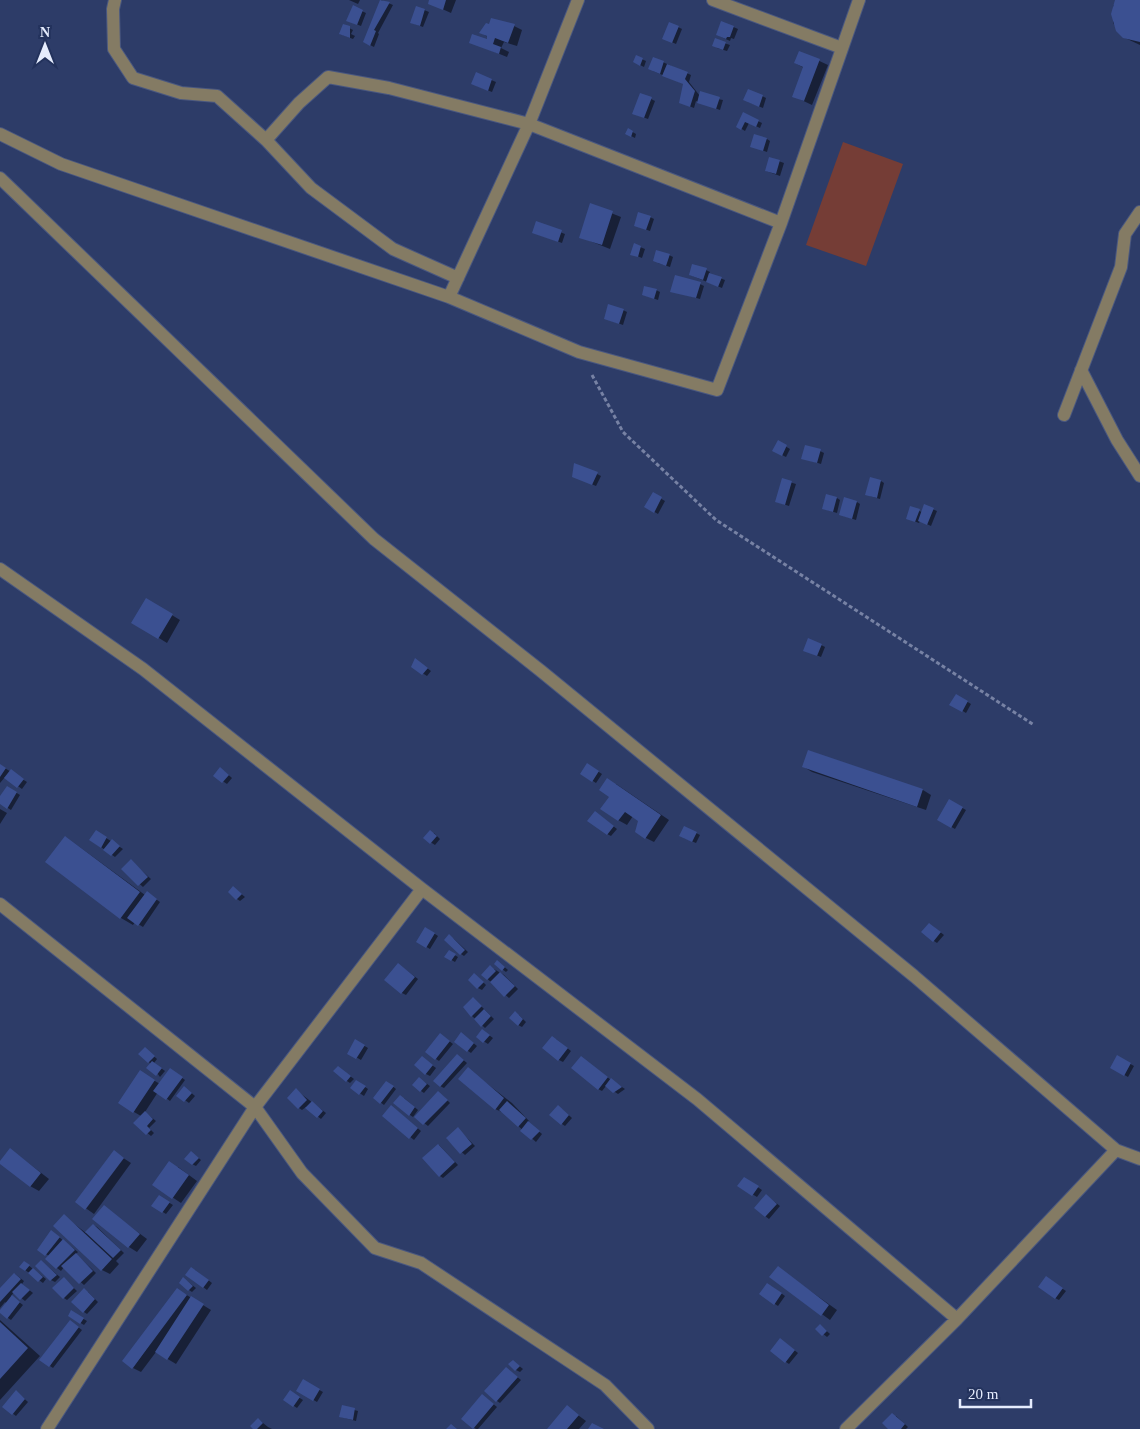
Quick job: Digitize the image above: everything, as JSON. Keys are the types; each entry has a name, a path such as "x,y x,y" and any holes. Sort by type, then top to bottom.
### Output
{"street":[{"path":"115,0 113,8 114,49 133,78 181,93 217,96 266,140 311,188 393,249 458,278"},
{"path":"449,297 529,124 578,0"},
{"path":"713,0 842,48"},
{"path":"0,134 61,164 449,297 579,352 717,390 781,223 859,0"},
{"path":"266,140 299,103 328,77 389,88 529,124 781,223"},
{"path":"0,178 374,539 541,670 891,957 1116,1150 1140,1158"},
{"path":"1064,415 1121,267 1125,234 1140,212"},
{"path":"1081,370 1117,440 1140,476"},
{"path":"0,569 143,669 422,889 697,1099 957,1319"},
{"path":"47,1429 255,1108 422,889"},
{"path":"0,904 255,1108 302,1173 375,1248 421,1263 605,1384 648,1429"},
{"path":"846,1429 957,1319 1116,1150"}],"path":[{"path":"579,352 623,432 716,520 1034,725"}],"shaded area":[{"path":"843,142 903,164 866,266 806,245"}],"building":[{"path":"380,0 390,2 374,30 376,31 370,46 363,42"},
{"path":"429,0 446,0 443,10 428,4"},
{"path":"1115,0 1140,0 1140,42 1123,38 1116,31 1111,14"},
{"path":"353,5 363,10 357,25 346,21"},
{"path":"416,6 425,9 420,26 410,23"},
{"path":"491,18 515,24 508,43 495,38 493,44 501,47 499,54 469,43 472,34 487,39 487,36 479,33 486,23 489,24"},
{"path":"721,21 734,26 730,37 726,39 716,35"},
{"path":"669,22 679,26 672,43 662,39"},
{"path":"343,24 350,26 350,38 339,34"},
{"path":"715,38 726,42 723,50 712,46"},
{"path":"799,51 820,59 804,101 792,97 803,67 794,63"},
{"path":"636,55 643,58 640,66 633,62"},
{"path":"653,57 664,61 660,74 648,69"},
{"path":"667,64 688,72 685,79 695,91 690,107 679,103 683,84 662,76"},
{"path":"476,72 492,79 488,91 471,84"},
{"path":"748,89 763,95 759,107 743,100"},
{"path":"700,91 720,97 716,109 697,103"},
{"path":"640,93 652,97 644,118 632,114"},
{"path":"743,112 759,120 756,127 745,122 741,130 736,127"},
{"path":"628,128 633,131 631,137 625,134"},
{"path":"754,134 767,138 763,151 750,147"},
{"path":"769,157 780,160 776,174 765,171"},
{"path":"590,203 613,211 602,245 579,238"},
{"path":"638,212 651,216 646,230 634,226"},
{"path":"536,221 562,230 558,242 532,233"},
{"path":"634,243 641,246 638,257 630,255"},
{"path":"656,250 670,254 666,266 653,261"},
{"path":"692,264 707,268 703,280 689,275"},
{"path":"709,273 722,277 718,287 706,282"},
{"path":"675,275 701,282 696,298 670,292"},
{"path":"644,286 657,289 654,299 642,295"},
{"path":"608,304 624,309 619,324 604,319"},
{"path":"778,440 787,445 782,456 772,451"},
{"path":"805,445 821,449 817,463 801,459"},
{"path":"574,463 598,472 592,485 572,477"},
{"path":"870,477 881,480 877,498 865,495"},
{"path":"782,478 792,481 785,505 775,502"},
{"path":"653,492 662,497 654,513 644,507"},
{"path":"826,494 837,497 833,512 822,509"},
{"path":"844,497 857,501 852,519 839,515"},
{"path":"924,504 934,508 927,525 918,521"},
{"path":"910,506 920,509 915,522 906,519"},
{"path":"146,598 173,614 158,639 131,623"},
{"path":"808,638 822,644 817,656 803,651"},
{"path":"415,658 428,668 422,675 411,667"},
{"path":"956,694 968,701 962,712 949,705"},
{"path":"808,750 923,789 917,807 802,767"},
{"path":"587,763 599,771 592,782 580,774"},
{"path":"0,764 6,768 0,777"},
{"path":"220,767 229,775 222,783 213,776"},
{"path":"11,769 24,779 17,788 4,778"},
{"path":"607,778 661,815 645,839 635,832 638,821 625,812 618,821 600,809 609,797 599,790"},
{"path":"7,786 17,792 7,809 0,804 0,796"},
{"path":"949,799 963,807 951,828 937,820"},
{"path":"595,811 614,826 607,835 587,821"},
{"path":"684,826 697,832 692,842 679,836"},
{"path":"96,830 107,837 101,848 89,840"},
{"path":"430,830 437,836 430,844 423,838"},
{"path":"65,836 140,892 120,919 45,862"},
{"path":"112,839 120,846 111,856 103,850"},
{"path":"131,859 148,877 138,886 121,869"},
{"path":"233,886 242,894 236,900 228,892"},
{"path":"147,891 157,899 138,926 127,918"},
{"path":"929,923 941,932 933,942 921,932"},
{"path":"425,927 435,933 426,948 416,942"},
{"path":"449,934 465,950 460,955 444,940"},
{"path":"449,950 456,954 451,961 444,957"},
{"path":"497,960 505,967 502,971 494,964"},
{"path":"398,963 415,977 401,994 384,980"},
{"path":"490,965 496,971 487,980 481,975"},
{"path":"500,972 515,986 504,997 490,982"},
{"path":"474,973 484,982 477,989 468,980"},
{"path":"473,997 482,1006 471,1017 463,1007"},
{"path":"484,1009 491,1016 481,1027 474,1019"},
{"path":"515,1011 523,1019 518,1026 509,1018"},
{"path":"482,1029 490,1035 483,1043 476,1037"},
{"path":"461,1032 474,1043 467,1052 454,1042"},
{"path":"440,1033 450,1041 435,1060 425,1052"},
{"path":"552,1036 568,1048 558,1061 542,1048"},
{"path":"355,1039 365,1045 356,1059 347,1054"},
{"path":"145,1047 155,1056 148,1063 138,1054"},
{"path":"457,1054 464,1060 440,1087 433,1081"},
{"path":"1117,1055 1131,1063 1124,1076 1110,1068"},
{"path":"422,1056 433,1065 425,1075 414,1065"},
{"path":"581,1056 608,1077 598,1090 571,1068"},
{"path":"152,1061 162,1068 156,1076 146,1068"},
{"path":"338,1066 351,1076 346,1082 333,1071"},
{"path":"468,1067 504,1098 495,1110 458,1079"},
{"path":"170,1068 183,1077 166,1100 153,1091"},
{"path":"140,1070 155,1080 133,1113 118,1103"},
{"path":"419,1077 427,1084 420,1092 412,1085"},
{"path":"611,1078 622,1087 613,1093 605,1086"},
{"path":"356,1080 366,1086 359,1095 350,1088"},
{"path":"386,1081 394,1086 380,1104 373,1098"},
{"path":"184,1086 192,1093 184,1102 176,1096"},
{"path":"296,1088 307,1100 298,1109 287,1098"},
{"path":"438,1091 448,1100 423,1125 414,1117"},
{"path":"400,1095 415,1107 409,1116 393,1103"},
{"path":"312,1101 323,1111 317,1118 305,1108"},
{"path":"507,1101 526,1118 518,1127 499,1110"},
{"path":"391,1105 418,1128 409,1139 382,1116"},
{"path":"558,1105 569,1115 561,1125 549,1115"},
{"path":"145,1111 153,1119 147,1126 151,1130 146,1135 133,1123"},
{"path":"528,1121 540,1131 531,1140 520,1131"},
{"path":"458,1127 472,1144 460,1154 446,1138"},
{"path":"438,1144 455,1162 439,1177 422,1158"},
{"path":"10,1148 41,1173 30,1187 0,1164 0,1161"},
{"path":"114,1150 124,1158 85,1210 75,1202"},
{"path":"191,1151 199,1158 192,1165 184,1159"},
{"path":"169,1161 189,1175 172,1199 152,1185"},
{"path":"744,1177 759,1186 752,1196 737,1186"},
{"path":"766,1194 777,1204 765,1217 754,1208"},
{"path":"159,1195 170,1202 162,1213 151,1206"},
{"path":"104,1205 140,1234 128,1248 92,1219"},
{"path":"64,1214 112,1259 101,1271 53,1226"},
{"path":"93,1224 121,1250 113,1258 85,1232"},
{"path":"51,1230 60,1237 45,1256 37,1250"},
{"path":"63,1239 75,1250 56,1269 45,1259"},
{"path":"76,1253 93,1271 79,1284 61,1266"},
{"path":"41,1260 57,1275 50,1281 35,1266"},
{"path":"24,1261 30,1265 25,1271 19,1267"},
{"path":"778,1266 829,1305 821,1316 769,1277"},
{"path":"191,1267 209,1280 203,1288 185,1275"},
{"path":"33,1268 43,1277 38,1282 28,1273"},
{"path":"14,1273 21,1279 0,1302 0,1288"},
{"path":"1046,1276 1063,1288 1055,1299 1038,1287"},
{"path":"64,1277 74,1288 63,1299 52,1288"},
{"path":"183,1277 193,1286 188,1291 179,1283"},
{"path":"21,1283 30,1290 20,1300 12,1292"},
{"path":"767,1283 782,1293 774,1305 759,1294"},
{"path":"84,1288 95,1299 83,1313 71,1302"},
{"path":"177,1288 187,1295 132,1369 122,1361"},
{"path":"12,1295 20,1302 7,1319 0,1313 0,1310"},
{"path":"191,1296 204,1304 167,1360 155,1352"},
{"path":"71,1310 84,1318 80,1324 68,1316"},
{"path":"70,1320 79,1327 49,1367 39,1360"},
{"path":"0,1322 28,1348 0,1379"},
{"path":"820,1324 827,1331 822,1336 815,1329"},
{"path":"780,1338 795,1350 785,1363 770,1351"},
{"path":"513,1360 520,1366 515,1371 508,1364"},
{"path":"506,1367 518,1377 496,1402 484,1391"},
{"path":"303,1379 320,1389 313,1401 296,1391"},
{"path":"16,1390 25,1399 12,1415 2,1407"},
{"path":"290,1390 300,1397 293,1407 283,1400"},
{"path":"482,1394 494,1404 473,1429 461,1419"},
{"path":"342,1405 355,1408 353,1420 339,1417"},
{"path":"567,1405 579,1415 567,1429 547,1429"},
{"path":"892,1413 905,1424 901,1429 888,1429 882,1423"},
{"path":"258,1418 263,1423 257,1429 253,1429 250,1426"},
{"path":"592,1423 604,1429 588,1429"},
{"path":"451,1424 457,1429 446,1429"}]}
